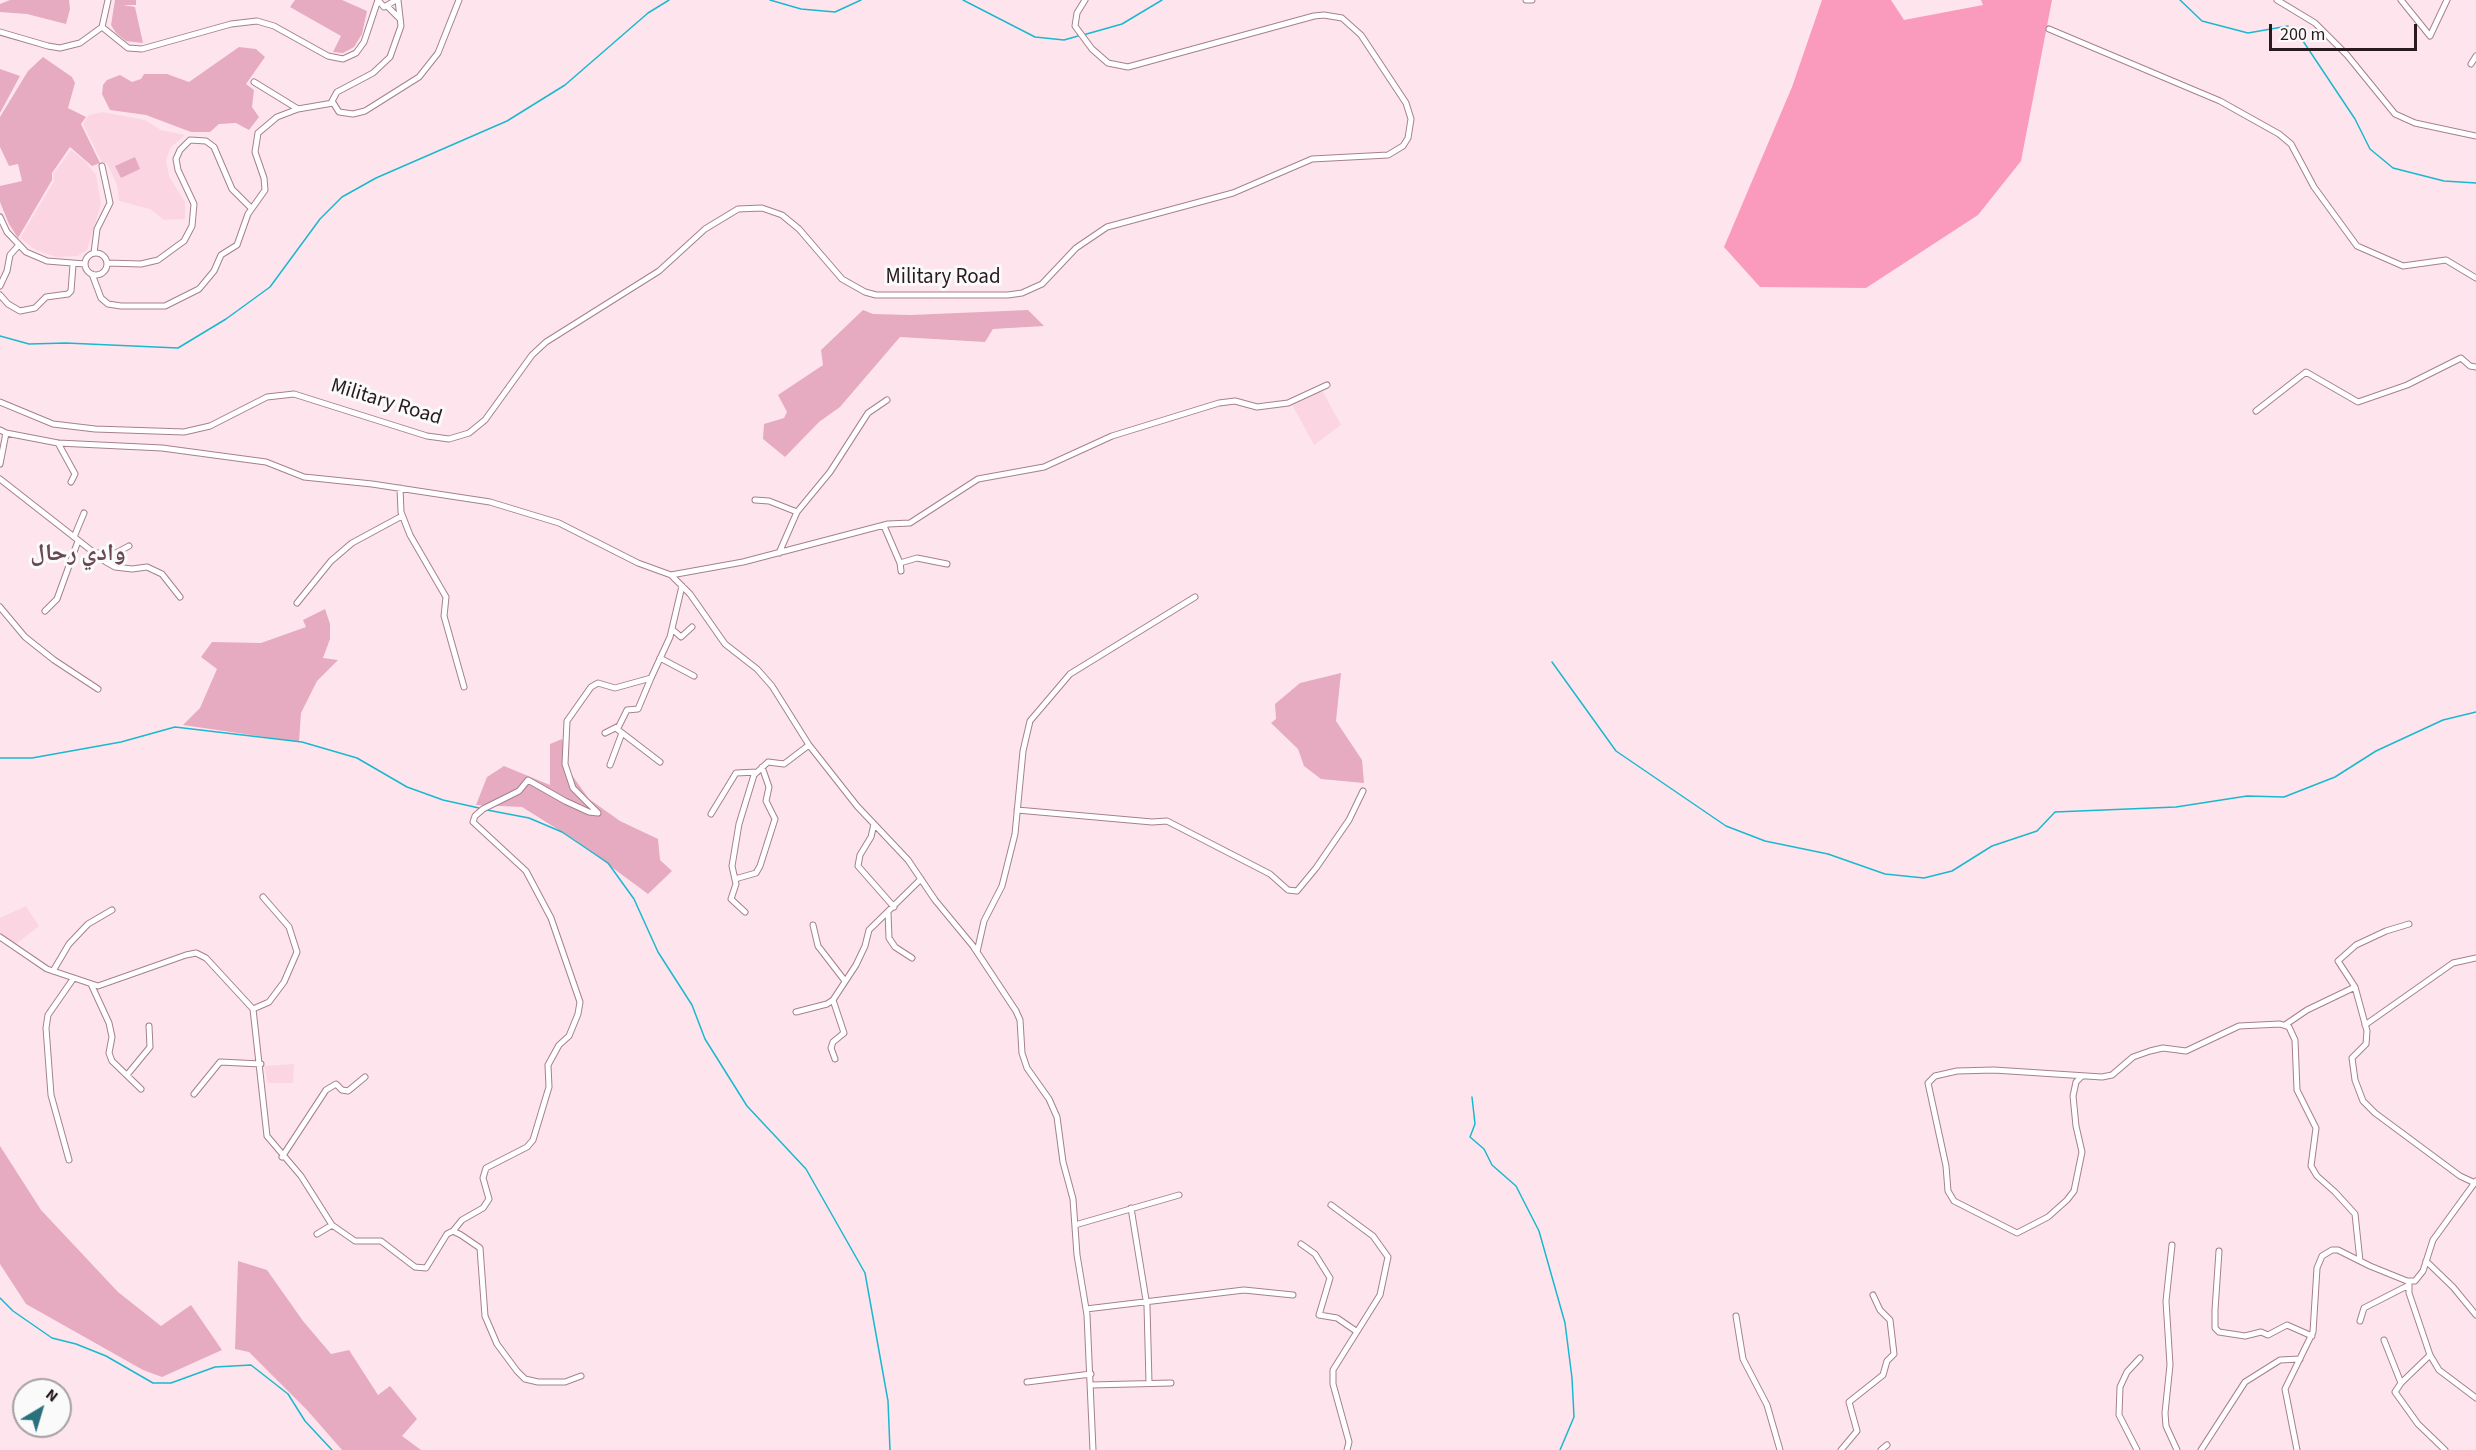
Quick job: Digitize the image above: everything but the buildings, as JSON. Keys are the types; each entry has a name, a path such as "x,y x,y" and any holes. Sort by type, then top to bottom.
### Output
{"street":[{"path":"0,32 60,48 80,43 102,27 108,0"},
{"path":"102,27 128,48 142,49 231,24 257,21 274,26 328,56 343,58 361,48 378,0 398,15 401,27"},
{"path":"333,103 338,92 373,73 387,62 401,27 397,0 385,7 370,26"},
{"path":"333,103 343,113 359,113 419,77 438,53 459,0"},
{"name":"Military Road","path":"0,402 53,424 95,429 184,432 210,426 267,397 294,394 427,436 449,439 469,433 485,420 532,355 546,342 659,272 705,229 738,209 762,208 782,215 799,229 842,279 865,292 876,295 1008,295 1022,293 1042,284 1076,248 1107,227 1233,193 1312,159 1388,155 1403,146 1408,138 1411,119 1406,102 1361,35 1342,18 1314,16 1142,64 1117,66 1108,63 1092,49 1075,26 1077,13 1085,0"},
{"path":"1526,0 1532,0"},
{"path":"2277,0 2315,23 2347,55 2395,114 2415,123 2476,136"},
{"path":"2401,0 2430,36 2447,0"},
{"path":"2049,29 2220,101 2279,134 2290,144 2314,187 2357,246 2403,266 2446,261 2476,278"},
{"path":"2471,64 2476,56"},
{"path":"254,82 298,110"},
{"path":"85,264 92,274 98,292 108,304 156,307 182,300 205,284 214,271 220,255 237,245 251,208 265,190 264,178 255,152 255,139 268,123 284,113 333,103"},
{"path":"107,263 158,261 184,240 192,226 194,204 178,170 176,159 182,146 190,140 206,141 214,147 232,189 251,208"},
{"path":"94,253 97,229 110,203 102,166"},
{"path":"0,216 18,246 46,261 73,265 85,264"},
{"path":"0,286 10,255 18,246"},
{"path":"85,264 87,257 94,253 104,256 107,263 104,271 92,274"},
{"path":"0,295 8,304 20,310 35,308 46,297 68,294 71,291 73,265"},
{"path":"2256,411 2306,372 2358,402 2407,385 2461,358 2470,366 2476,367"},
{"path":"671,575 779,553 884,526 910,523 978,479 1044,467 1112,436 1219,403 1235,401 1257,407 1288,403 1327,385"},
{"path":"779,553 797,512 830,472 868,413 887,400"},
{"path":"0,430 58,443 162,448 254,460 266,462 304,477 400,488 490,502 559,524 639,563 671,575 682,586 725,644 757,669 772,686 809,745 874,824 908,860 977,952 1016,1011 1020,1020 1022,1053 1026,1068 1053,1107 1073,1199 1086,1308 1093,1450"},
{"path":"0,464 6,433"},
{"path":"58,443 75,474 71,482"},
{"path":"0,479 115,567 147,567 162,574 180,597"},
{"path":"0,490 6,484"},
{"path":"400,488 402,516 446,597 444,616 464,687"},
{"path":"755,500 769,501 797,512"},
{"path":"45,611 57,599 84,513"},
{"path":"297,603 331,561 352,543 402,516"},
{"path":"884,526 900,563 901,571"},
{"path":"95,553 116,553 129,546"},
{"path":"900,563 917,558 947,564"},
{"path":"605,732 617,729 627,710 638,709 672,629 682,586"},
{"path":"977,952 984,921 1002,886 1015,834 1023,751 1030,721 1070,674 1195,597"},
{"path":"0,607 25,637 54,660 98,689"},
{"path":"672,629 681,638 692,627"},
{"path":"660,658 694,676"},
{"path":"0,937 53,971 98,986 156,964 196,953 217,969 253,1009 261,1064 267,1136 282,1157 301,1176 332,1225 354,1241 381,1240 415,1267 426,1268 447,1234 453,1232 462,1220 483,1208 489,1199 483,1178 486,1168 527,1147 533,1140 549,1088 548,1065 559,1045 569,1036 580,1002 551,918 526,871 473,822 475,816 483,809 519,791 528,780 565,801 589,812 598,813 573,788 565,764 567,721 591,687 598,682 615,688 651,678"},
{"path":"617,729 660,762"},
{"path":"610,765 622,733"},
{"path":"745,912 731,899 735,879 732,866 739,824 757,772 768,762 784,764 809,745"},
{"path":"735,879 756,873 775,819 766,801 769,787 762,767"},
{"path":"711,814 736,773 757,772"},
{"path":"1017,810 1152,822 1167,821 1270,873 1288,890 1297,891 1349,820 1363,791"},
{"path":"874,824 871,837 860,855 858,866 894,907"},
{"path":"796,1012 833,1000 865,946 869,930 921,879"},
{"path":"253,1009 269,1002 284,981 297,952 289,927 263,897"},
{"path":"53,971 69,944 88,924 112,910"},
{"path":"888,912 889,938 895,947 912,958"},
{"path":"2360,1321 2364,1308 2419,1279 2433,1240 2476,1182 2460,1176 2363,1101 2351,1062 2354,1055 2366,1044 2365,1025 2355,987 2338,964 2339,958 2371,937 2409,924"},
{"path":"813,925 818,946 845,981"},
{"path":"2365,1025 2453,963 2476,958"},
{"path":"69,1160 51,1095 46,1028 48,1015 73,979"},
{"path":"91,984 109,1023 112,1037 109,1053 112,1061 141,1089"},
{"path":"2082,1076 2076,1082 2073,1096 2082,1152 2071,1195 2048,1217 2017,1233 1954,1201 1948,1191 1946,1166 1928,1083 1930,1079 1957,1071 1994,1070 2082,1076 2112,1075 2133,1057 2163,1048 2194,1049 2239,1026 2285,1025 2307,1010 2355,987"},
{"path":"833,1000 844,1033 833,1042 831,1048 836,1059"},
{"path":"2285,1025 2292,1032 2298,1050 2297,1090 2316,1128 2311,1166 2317,1176 2336,1192 2355,1215 2360,1261"},
{"path":"127,1075 150,1047 149,1026"},
{"path":"194,1094 220,1062 261,1064"},
{"path":"282,1157 326,1090 336,1084 342,1090 348,1090 365,1077"},
{"path":"1075,1225 1179,1195"},
{"path":"1331,1205 1373,1236 1388,1257 1380,1295 1333,1370 1333,1384 1349,1442 1347,1450"},
{"path":"1131,1208 1146,1302 1149,1383"},
{"path":"317,1234 332,1225"},
{"path":"453,1232 480,1248 485,1316 497,1344 517,1371 525,1379 538,1382 565,1382 581,1376"},
{"path":"1301,1244 1315,1254 1330,1278 1319,1315 1337,1318 1356,1331"},
{"path":"2172,1245 2166,1301 2170,1365 2165,1413 2166,1426 2177,1450"},
{"path":"2297,1450 2285,1389 2312,1336 2319,1261 2326,1252 2338,1250 2409,1283"},
{"path":"2219,1251 2215,1328 2219,1332 2245,1336 2260,1332 2268,1335 2287,1325 2312,1336"},
{"path":"2426,1262 2453,1287 2476,1315"},
{"path":"2409,1283 2409,1293 2430,1355 2439,1370 2476,1398"},
{"path":"1086,1308 1244,1290 1293,1295"},
{"path":"1841,1450 1857,1431 1849,1402 1883,1374 1887,1361 1894,1354 1890,1320 1880,1310 1873,1295"},
{"path":"1736,1316 1743,1359 1767,1405 1780,1450"},
{"path":"2384,1340 2400,1383"},
{"path":"2430,1355 2400,1383 2395,1392 2418,1424 2445,1450"},
{"path":"2137,1450 2119,1415 2119,1405 2120,1387 2127,1372 2140,1358"},
{"path":"2201,1450 2245,1382 2280,1360 2300,1359"},
{"path":"1027,1382 1091,1374"},
{"path":"1091,1385 1171,1383"},
{"path":"1881,1450 1887,1445"}],"shaded area":[{"path":"10,0 69,0 70,9 66,24 27,14 0,12 0,4"},
{"path":"115,0 136,0 136,5 123,5 135,7 143,43 126,41 116,33 111,25"},
{"path":"295,0 342,0 367,11 362,34 354,47 343,53 333,52 341,36 290,7"},
{"path":"1822,0 1891,0 1904,20 1983,5 1981,0 2052,0 2021,161 1978,215 1866,288 1760,287 1724,247 1792,87"},
{"path":"239,47 256,49 265,57 246,84 254,90 252,107 259,117 249,130 236,123 219,124 210,132 191,132 146,115 110,110 102,94 103,85 107,80 120,75 132,82 141,79 144,74 167,74 189,82"},
{"path":"43,57 72,77 75,83 68,108 86,117 81,124 100,163 92,166 70,147 52,173 52,180 18,238 0,202 0,186 22,181 18,164 9,166 0,147 0,117 28,71"},
{"path":"0,69 20,76 0,113"},
{"path":"103,112 145,120 161,130 185,135 171,147 166,160 169,176 185,202 185,219 164,220 150,209 119,201 117,185 107,163 102,163 83,124 89,115"},
{"path":"71,150 85,161 96,175 101,204 87,250 78,256 56,257 36,250 20,238 54,181 53,174"},
{"path":"135,157 140,169 121,178 115,166"},
{"path":"863,310 873,314 911,315 1028,310 1044,326 993,329 985,342 900,337 840,407 819,422 785,457 763,439 764,424 784,418 787,412 778,395 823,365 821,350"},
{"path":"1322,390 1341,425 1314,445 1290,401"},
{"path":"325,609 330,624 330,639 323,658 338,660 317,681 301,713 299,742 183,725 200,708 217,669 201,657 212,642 261,643 306,627 303,620"},
{"path":"1341,673 1336,721 1362,760 1364,783 1321,779 1304,766 1298,749 1271,723 1276,719 1275,704 1300,683"},
{"path":"562,739 569,771 589,799 620,821 658,839 660,860 672,871 648,894 575,840 522,807 476,805 487,777 504,766 550,785 550,744"},
{"path":"26,906 39,926 16,944 0,935 0,918"},
{"path":"294,1064 293,1083 268,1083 264,1066"},
{"path":"0,1146 41,1210 118,1292 161,1326 191,1305 222,1350 162,1377 143,1370 26,1304 0,1264"},
{"path":"238,1261 267,1270 303,1321 331,1354 349,1350 378,1395 390,1386 417,1419 402,1436 421,1450 342,1450 307,1410 249,1352 235,1349"}],"waterway":[{"path":"0,336 29,344 66,343 178,348 226,319 270,287 320,219 342,197 376,178 507,121 565,85 648,13 669,0"},
{"path":"770,0 801,9 835,12 861,0"},
{"path":"963,0 1035,37 1064,40 1078,36"},
{"path":"1083,35 1122,24 1162,0"},
{"path":"2180,0 2202,21 2248,33 2288,26"},
{"path":"2295,29 2355,119 2370,149 2393,168 2444,181 2476,183"},
{"path":"1552,662 1616,751 1726,826 1765,841 1828,854 1885,874 1924,878 1952,871 1992,846 2037,831 2055,812 2176,807 2247,796 2284,797 2335,777 2376,751 2443,720 2476,712"},
{"path":"0,758 32,758 121,742 175,727 302,742 357,758 407,787 443,800 479,808"},
{"path":"487,810 529,818 562,832 608,863 634,899 658,952 692,1005 705,1039 747,1106 806,1169 865,1273 888,1401 890,1450"},
{"path":"1472,1097 1475,1124 1470,1137 1484,1149 1492,1165 1516,1186 1539,1231 1565,1323 1574,1417 1560,1450"},
{"path":"0,1298 13,1311 52,1338 76,1344 106,1356 153,1383 171,1383 215,1367 251,1365 288,1394 305,1421 332,1450"}],"district":[{"name":"وادي رحال","path":"78,555"}]}
